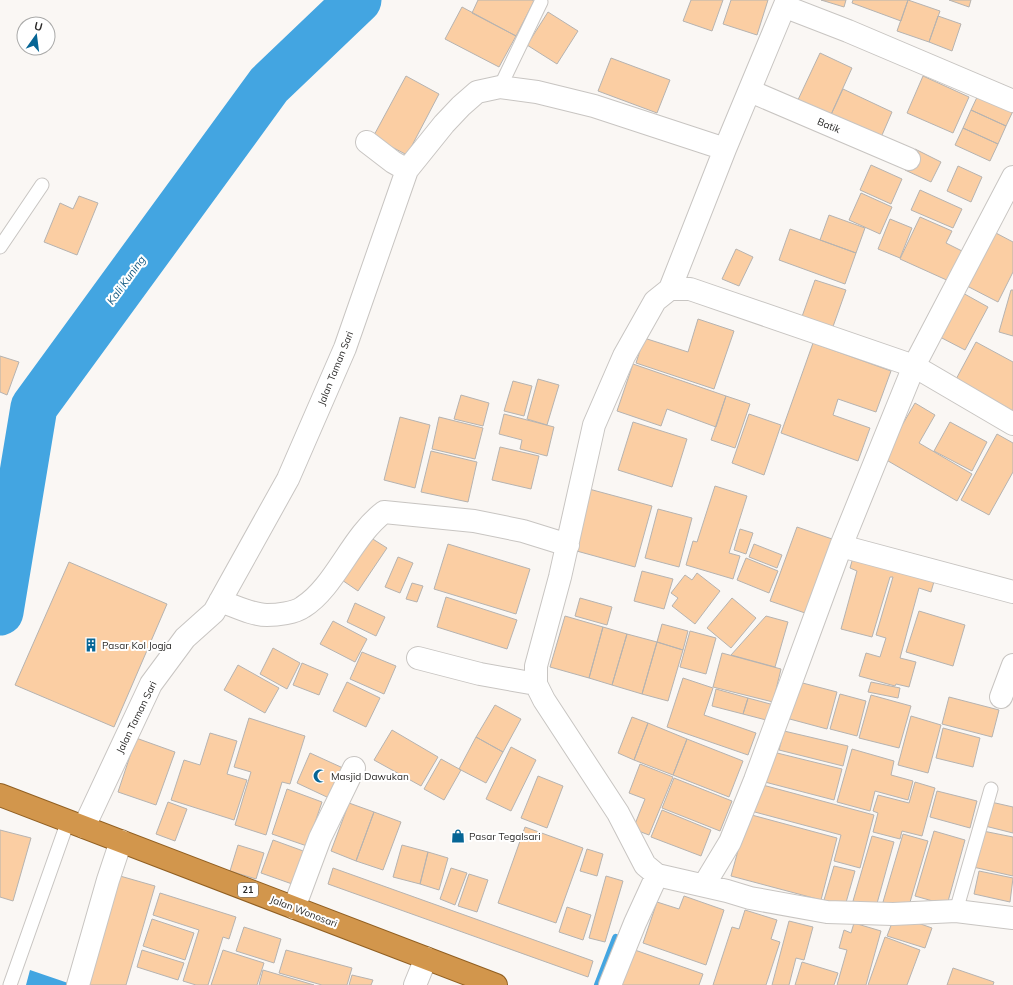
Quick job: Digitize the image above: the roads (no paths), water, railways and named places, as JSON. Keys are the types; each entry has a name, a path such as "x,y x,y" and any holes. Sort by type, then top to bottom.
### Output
{"highway":[{"name":"Jalan Wonosari","path":"0,795 496,985"}],"street":[{"path":"1013,101 786,4 750,91 721,148 670,289 655,301 624,356 594,425 568,545 536,666 536,684 544,700 618,813 645,865 657,875 704,885 750,898 827,912 893,914 956,911 1013,918"},
{"name":"Jalan Taman Sari","path":"76,824 151,684 185,638 214,612 294,465 345,348 407,170 460,106 477,92 500,87 537,92 594,106 721,148"},
{"name":"Batik","path":"750,91 909,159"},
{"path":"367,142 393,162 407,170"},
{"path":"704,885 733,835 841,546 914,366 1013,177"},
{"path":"670,289 690,289 914,366 1013,424"},
{"path":"220,601 250,612 266,615 302,608 315,598 337,570 353,545 375,519 384,512 474,521 523,532 568,545"},
{"path":"841,546 1013,592"},
{"path":"418,658 480,674 536,684"},
{"path":"1001,697 1013,665"},
{"path":"294,908 320,838 354,768"},
{"path":"78,985 108,880 121,841"},
{"path":"610,985 635,923 657,875"},
{"path":"415,985 426,958"}],"lane":[{"path":"500,87 541,2"},
{"path":"0,247 42,185"},
{"path":"956,911 991,789"},
{"path":"10,985 76,824"}],"water":[{"path":"30,970 71,984 71,985 26,985"}],"waterway":[{"name":"Kali Kuning","path":"0,612 34,407 269,85 358,0"},
{"path":"598,985 616,938"}],"place":[{"name":"Pasar Kol Jogja","path":"91,645"},
{"name":"Masjid Dawukan","path":"320,776"},
{"name":"Pasar Tegalsari","path":"458,836"}]}
